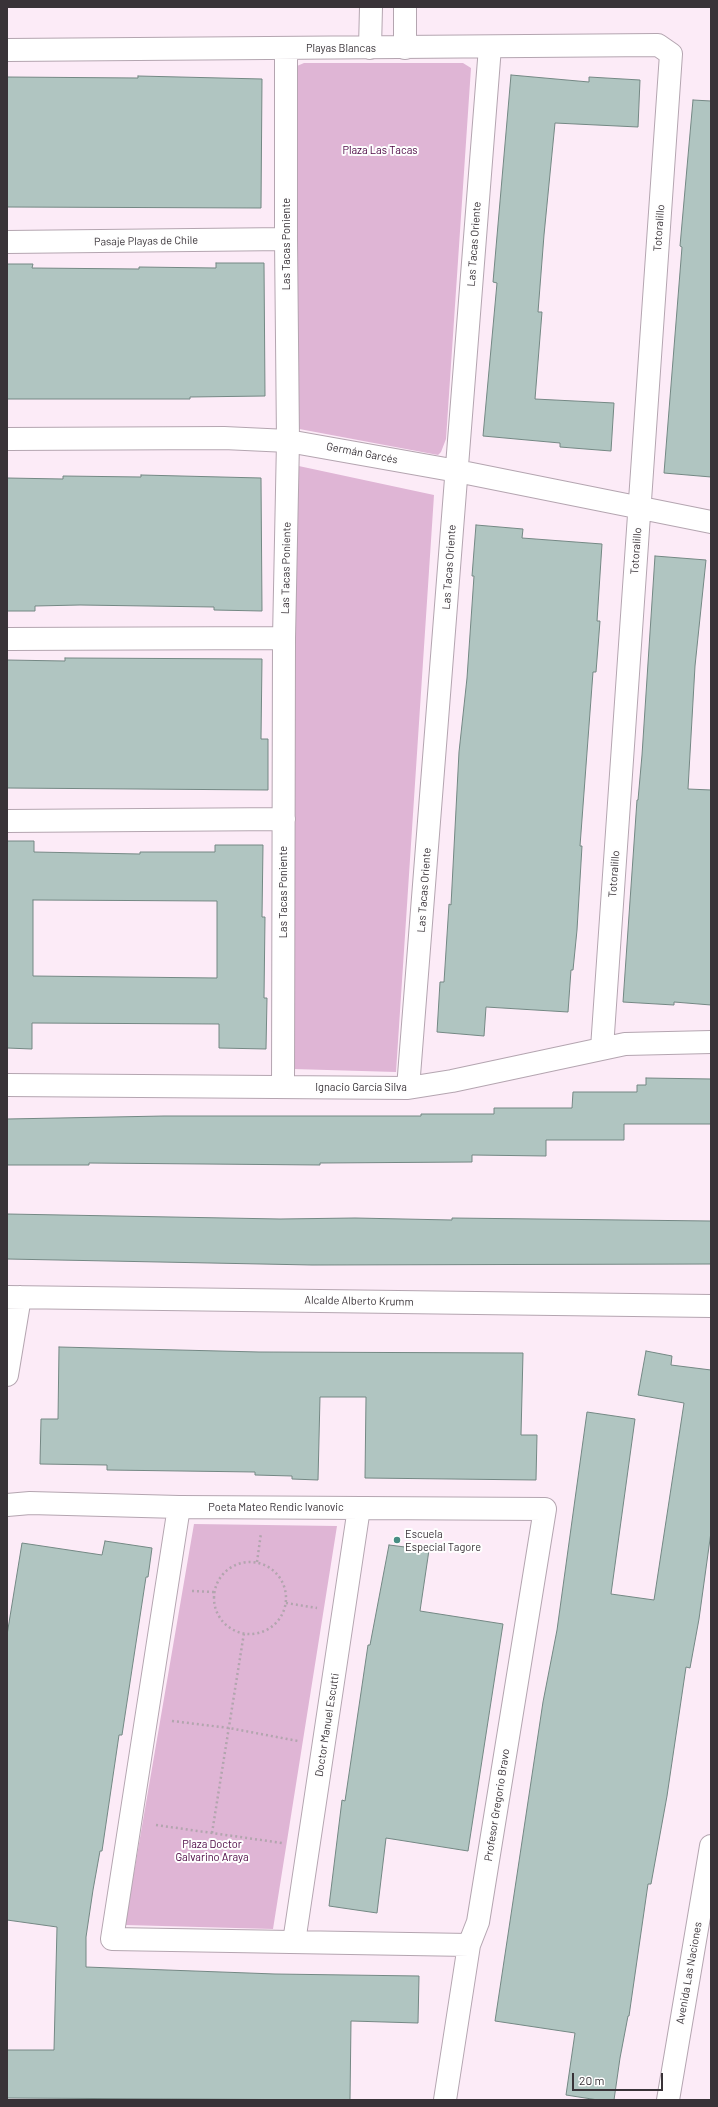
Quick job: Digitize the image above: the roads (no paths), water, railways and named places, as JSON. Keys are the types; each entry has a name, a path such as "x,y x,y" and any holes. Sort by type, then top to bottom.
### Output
{"street":[{"path":"370,48 371,7"},
{"path":"405,7 405,48"},
{"name":"Playas Blancas","path":"7,50 658,45 671,54"},
{"name":"Las Tacas Oriente","path":"408,1088 490,47"},
{"name":"Las Tacas Poniente","path":"283,1087 284,638 288,441 286,49"},
{"name":"Totoralillo","path":"602,1048 671,54"},
{"name":"Pasaje Playas de Chile","path":"7,242 286,239"},
{"name":"Germán Garcés","path":"7,439 224,438 288,441 457,471 711,522"},
{"path":"7,639 284,638"},
{"path":"7,821 284,819"},
{"name":"Ignacio García Silva","path":"7,1085 408,1088 452,1081 602,1048 661,1042 711,1042"},
{"path":"7,1375 13,1297"},
{"name":"Alcalde Alberto Krumm","path":"13,1297 711,1306"},
{"name":"Poeta Mateo Rendic Ivanovic","path":"7,1505 30,1503 179,1507 545,1509"},
{"path":"179,1507 112,1939 469,1945"},
{"name":"Doctor Manuel Escutti","path":"294,1942 359,1508"},
{"name":"Profesor Gregorio Bravo","path":"445,2100 469,1945 478,1922 545,1509"},
{"name":"Avenida Las Naciones","path":"668,2100 711,1846"}],"place":[{"name":"Escuela Especial Tagore","path":"397,1540"}],"park label":[{"name":"Plaza Las Tacas","path":"380,150"},
{"name":"Plaza Doctor Galvarino Araya","path":"212,1850"}]}
